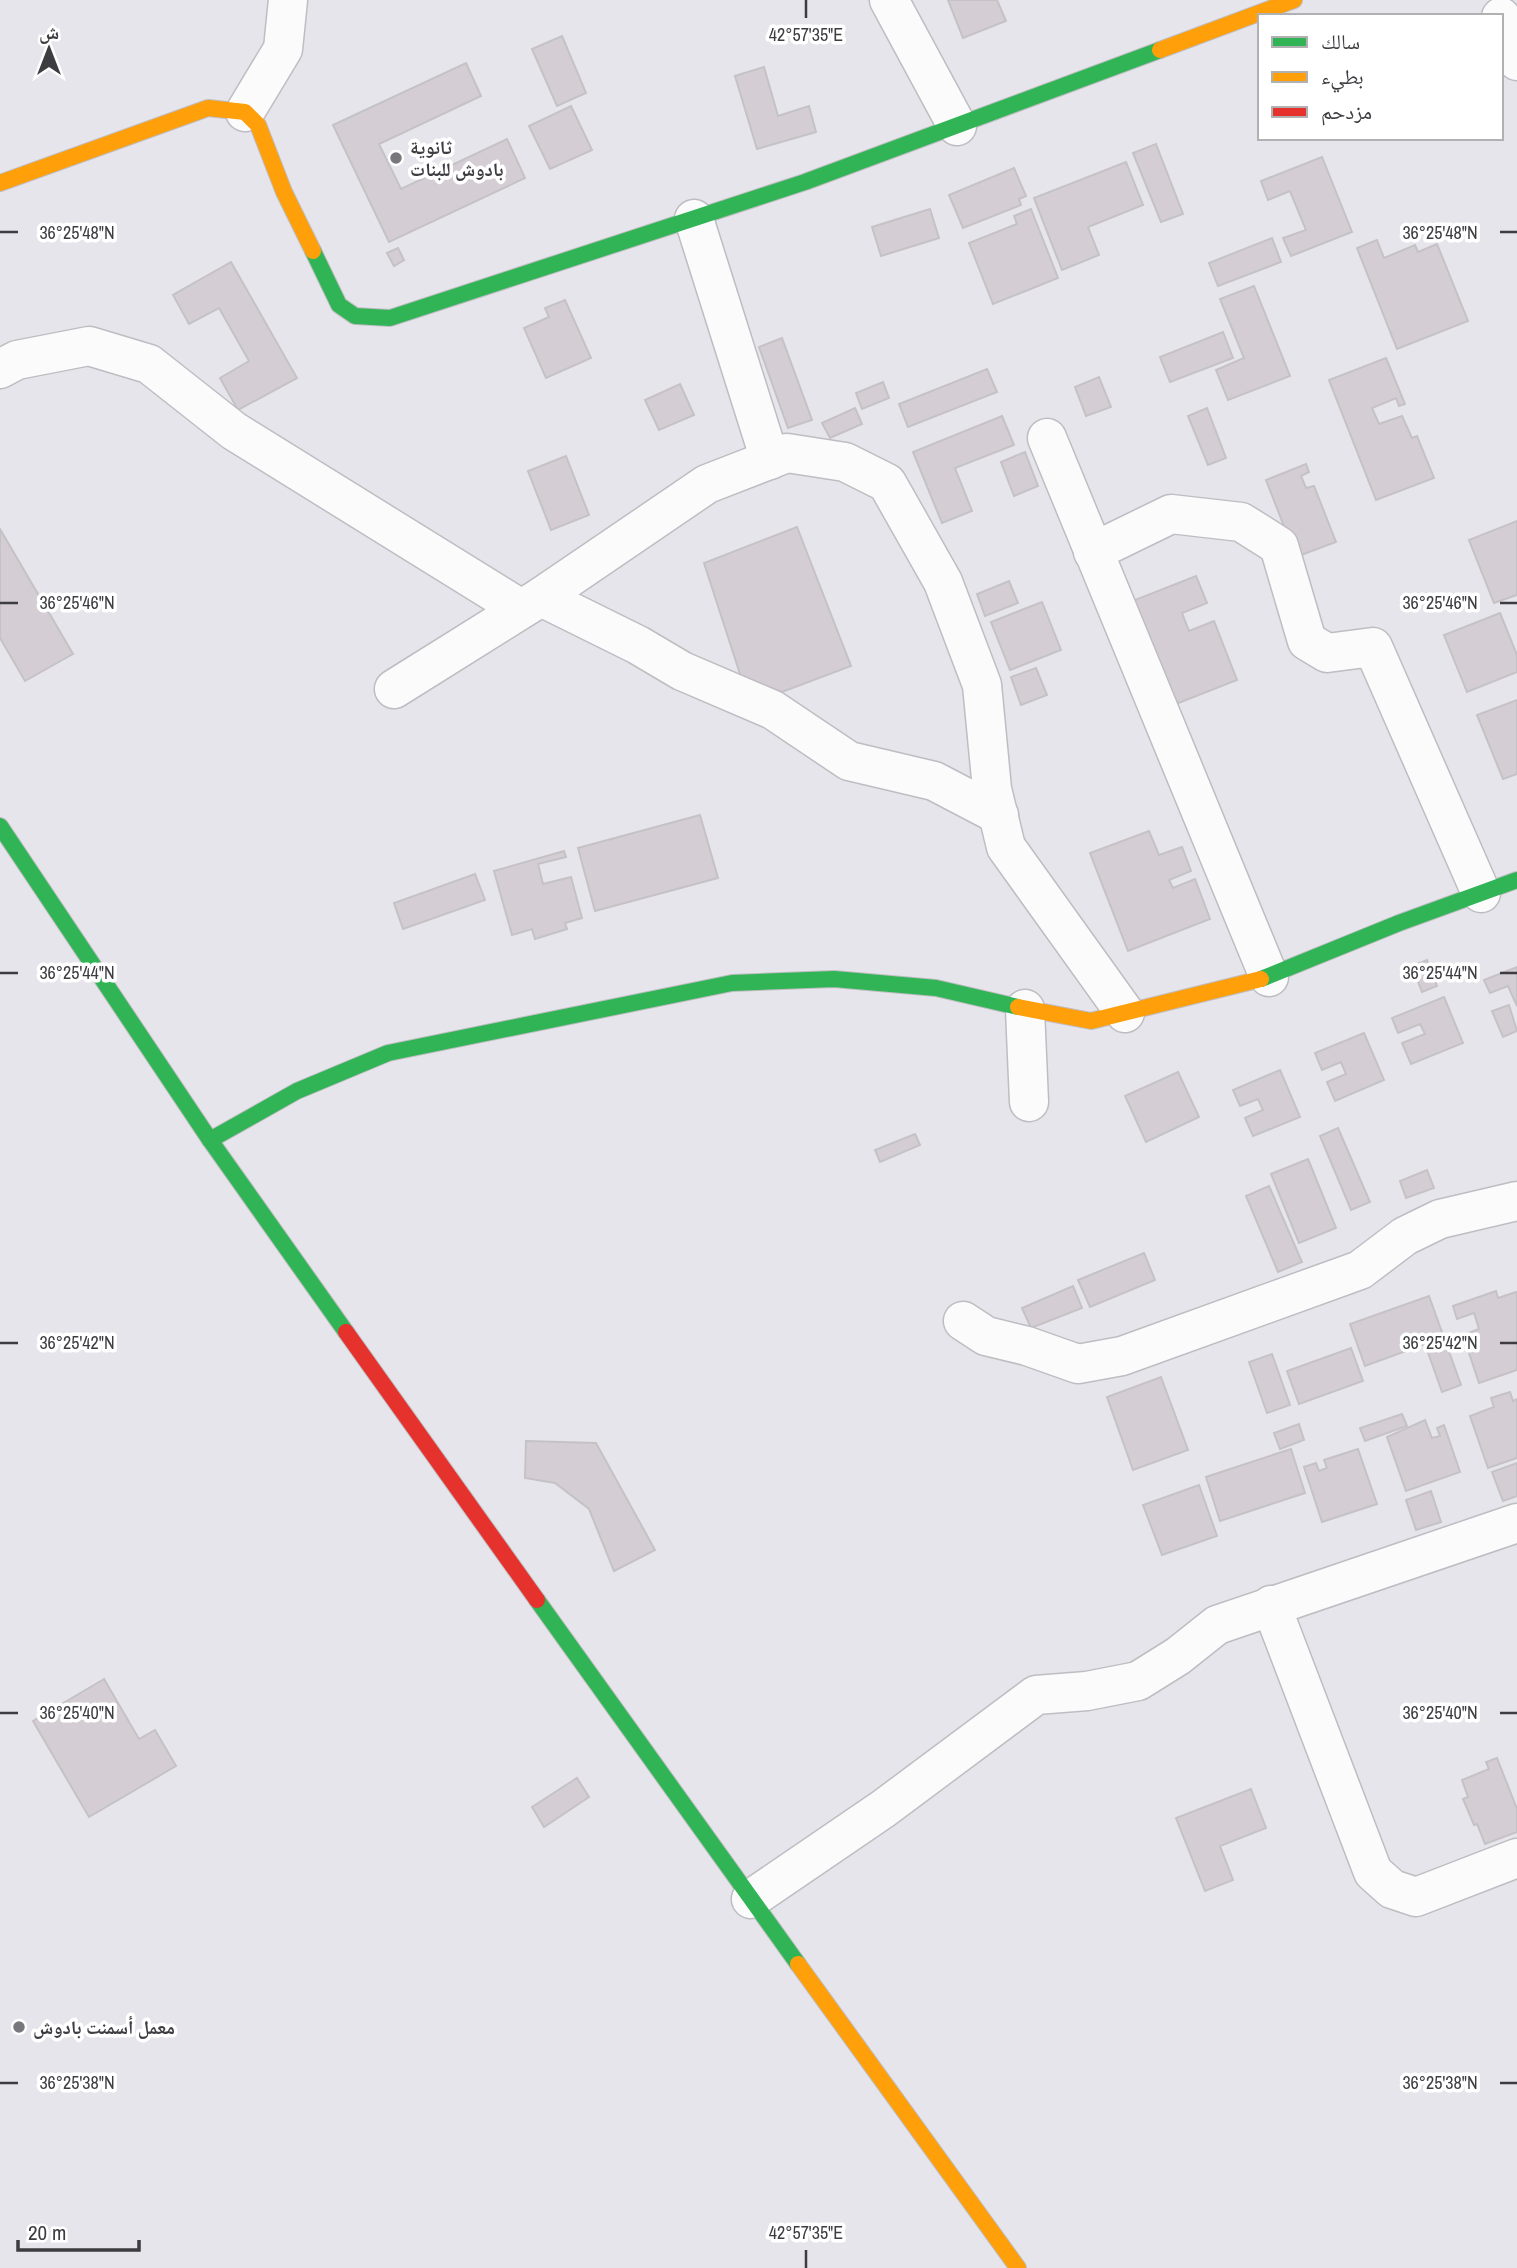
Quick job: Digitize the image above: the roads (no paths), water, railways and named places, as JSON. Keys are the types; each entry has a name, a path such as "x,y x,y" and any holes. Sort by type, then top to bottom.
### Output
{"street":[{"path":"246,112 283,48 288,0"},
{"path":"889,0 957,127"},
{"path":"0,183 208,108 231,108 246,112 258,125 284,192 339,305 355,316 390,318 694,219 957,127 1294,0"},
{"path":"1503,22 1517,61"},
{"path":"694,219 770,460"},
{"path":"0,369 17,360 89,346 149,364 234,431 531,603 638,645 682,671 773,710 849,761 934,781 999,815"},
{"path":"1046,438 1269,977"},
{"path":"394,689 531,603 707,484 787,453 845,462 887,483 943,582 982,685 992,789 1006,847 1125,1013"},
{"path":"1093,551 1171,513 1241,522 1279,546 1307,641 1327,653 1373,647 1480,893"},
{"path":"0,826 211,1140 751,1899 1018,2268"},
{"path":"211,1140 297,1091 388,1052 732,983 834,979 936,988 1091,1021 1269,977 1399,923 1517,880"},
{"path":"1025,1009 1029,1102"},
{"path":"963,1321 986,1336 1027,1346 1078,1364 1122,1356 1360,1270 1405,1236 1440,1219 1517,1200"},
{"path":"751,1899 893,1802 1036,1695 1087,1691 1138,1681 1178,1656 1217,1625 1517,1522"},
{"path":"1270,1605 1373,1872 1392,1889 1416,1897 1517,1858"}],"place":[{"name":"ثانوية بادوش للبنات","path":"396,158"},
{"name":"معمل أسمنت بادوش","path":"19,2027"}]}
